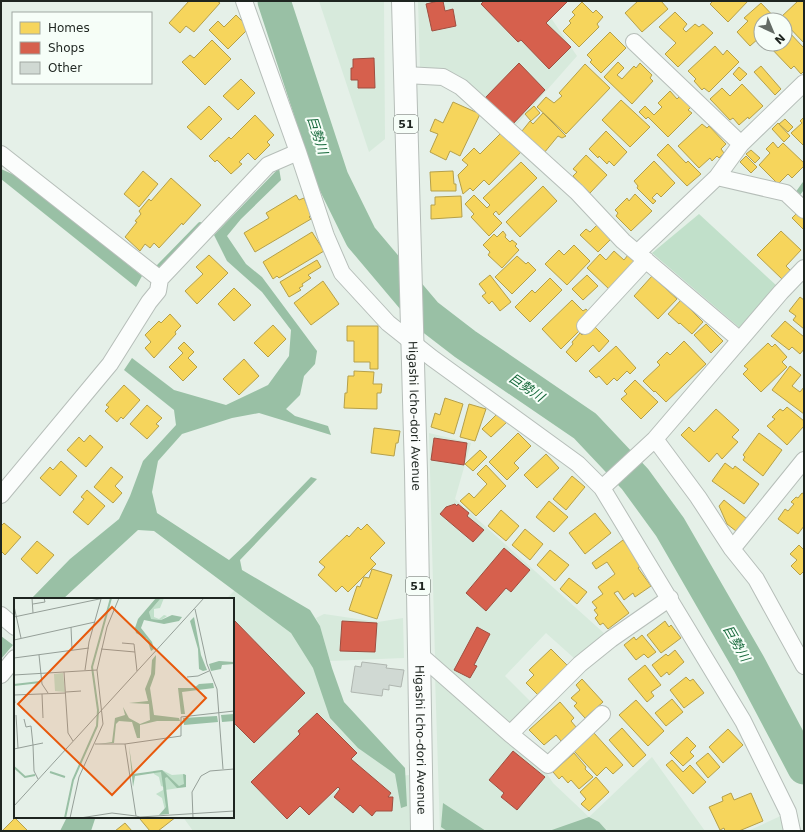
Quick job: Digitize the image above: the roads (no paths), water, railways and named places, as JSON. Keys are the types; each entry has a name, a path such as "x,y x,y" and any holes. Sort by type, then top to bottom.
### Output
{"main road":[{"name":"Higashi Icho-dori Avenue","path":"403,1 410,247 422,831"}],"street":[{"path":"244,1 298,152 326,236 342,273 388,323 432,358 578,464 602,488 670,598 743,721 788,812 792,831"},
{"path":"634,42 741,144"},
{"path":"405,75 443,77 461,87 577,192 623,242 642,256 740,340"},
{"path":"585,326 642,256 717,177 741,144 804,83"},
{"path":"1,495 110,364 149,302 158,291 160,279 268,165 298,152"},
{"path":"1,154 160,279"},
{"path":"717,177 786,193 804,210"},
{"path":"602,488 655,439 781,292 804,268"},
{"path":"655,439 698,497 732,550 756,579 804,666"},
{"path":"732,550 802,468"},
{"path":"510,734 580,664 670,598"},
{"path":"1,615 14,626"},
{"path":"419,654 510,734 548,764 602,714"},
{"path":"1,675 14,659"}],"waterway":[{"name":"巨勢川","path":"274,1 332,178 361,237 426,314 465,344 585,426 635,479 670,527 749,664 804,768"},
{"path":"799,192 804,185"},
{"path":"159,267 200,225"}]}
